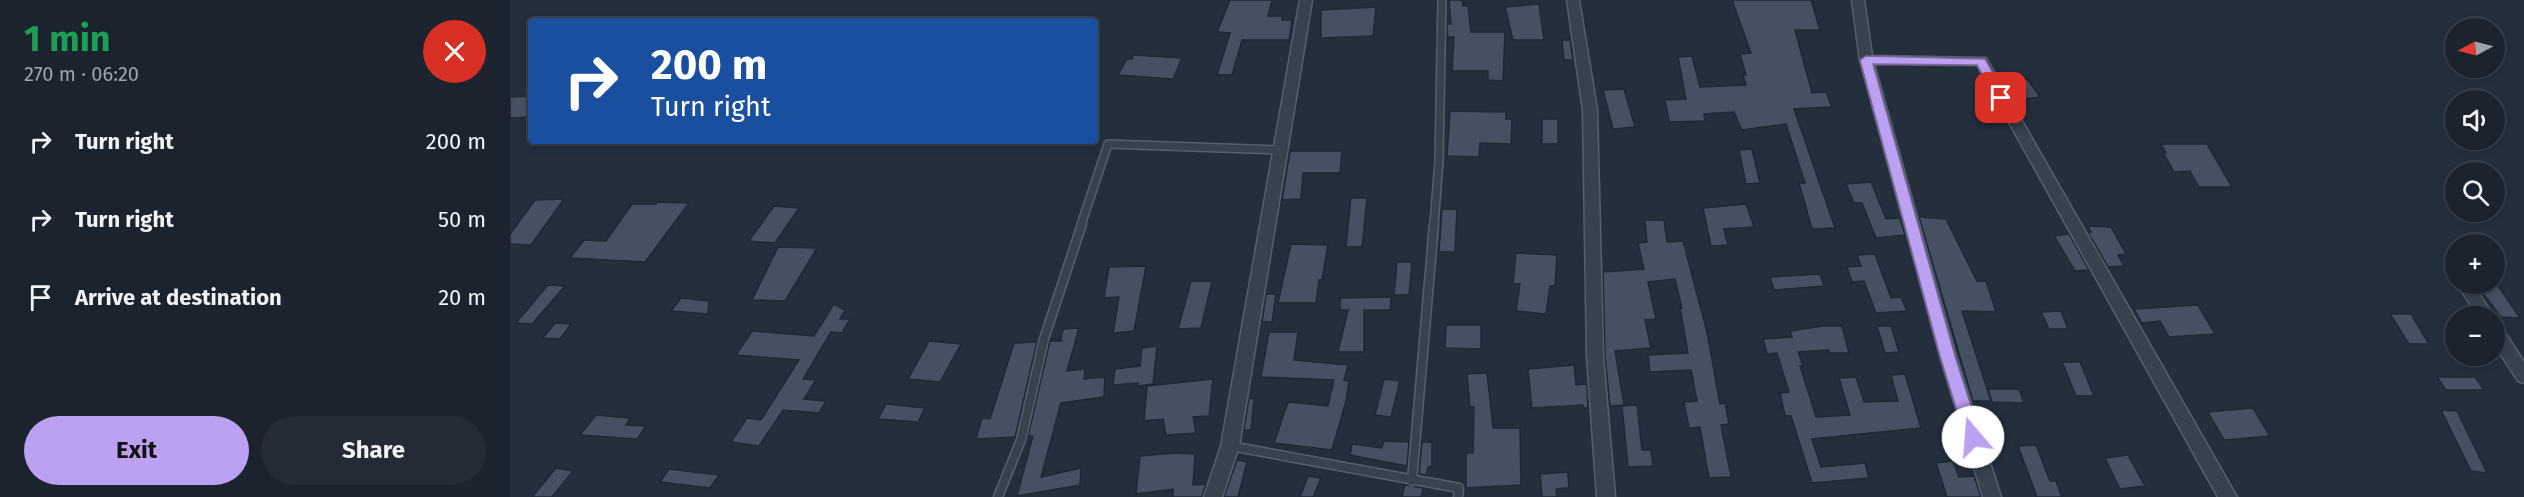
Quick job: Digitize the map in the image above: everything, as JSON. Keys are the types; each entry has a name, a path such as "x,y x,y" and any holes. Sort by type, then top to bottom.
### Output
{"street":[{"path":"1213,497 1230,446 1306,0"},
{"path":"1574,0 1590,110 1595,356 1606,497"},
{"path":"1858,0 1866,60 1948,356 1992,497"},
{"path":"1866,60 1981,62 2228,497"},
{"path":"2505,347 2524,376"}],"lane":[{"path":"1412,481 1439,161 1442,0"},
{"path":"998,497 1021,440 1044,339 1108,144 1279,150"},
{"path":"1230,446 1459,488 1458,497"}],"building":[{"path":"1230,0 1272,0 1268,16 1282,16 1282,20 1292,20 1289,40 1242,40 1232,75 1217,75 1230,33 1217,32"},
{"path":"1449,0 1462,0 1463,6 1468,6 1471,32 1505,32 1503,81 1488,80 1488,71 1452,71 1454,37 1447,37 1447,24 1451,24"},
{"path":"1732,0 1811,0 1820,30 1795,30 1812,93 1826,92 1832,107 1794,109 1835,228 1812,229 1799,183 1805,183 1786,124 1742,130 1734,112 1704,114 1705,121 1669,122 1665,100 1686,99 1678,57 1692,56 1700,87 1746,85 1743,75 1746,75 1740,54 1751,53"},
{"path":"1539,4 1544,40 1513,40 1505,7"},
{"path":"1376,7 1373,36 1321,38 1321,10"},
{"path":"1562,40 1570,40 1573,60 1564,60"},
{"path":"1134,55 1182,58 1173,79 1118,75 1127,59 1132,59"},
{"path":"2027,79 2040,97 2013,100 2002,81"},
{"path":"1624,89 1635,127 1613,129 1603,90"},
{"path":"528,96 528,117 510,118 510,97"},
{"path":"1450,111 1506,112 1506,119 1512,119 1511,144 1480,143 1479,157 1447,156"},
{"path":"1542,119 1558,119 1558,144 1542,144"},
{"path":"2161,144 2207,144 2232,187 2199,187 2190,171 2174,172 2163,153 2166,153"},
{"path":"1752,149 1760,183 1746,184 1739,150"},
{"path":"1290,151 1342,151 1340,173 1303,173 1301,199 1282,200"},
{"path":"1871,182 1886,219 1900,218 1905,235 1876,238 1862,203 1854,203 1846,184"},
{"path":"1351,198 1367,198 1362,247 1346,247"},
{"path":"564,199 531,245 510,244 510,234 535,200"},
{"path":"657,202 689,203 645,262 570,258 584,240 606,241 632,204 656,204"},
{"path":"1746,204 1754,227 1724,229 1728,245 1711,246 1703,208"},
{"path":"774,206 799,208 775,243 749,241"},
{"path":"1442,209 1457,209 1455,252 1439,252"},
{"path":"1919,217 1946,219 1977,281 1986,281 1996,312 1962,311 1991,401 1973,401"},
{"path":"1645,220 1664,220 1667,242 1683,241 1707,332 1720,404 1725,403 1729,424 1721,425 1731,477 1709,478 1700,427 1689,428 1684,402 1697,401 1691,370 1650,372 1648,355 1688,353 1680,308 1682,308 1675,279 1648,282 1656,319 1645,320 1651,348 1615,351 1624,405 1610,406 1605,356 1603,272 1644,269 1638,243 1647,242"},
{"path":"2088,226 2111,227 2126,254 2118,255 2124,266 2108,267 2088,232 2091,232"},
{"path":"2069,234 2089,270 2075,271 2054,236"},
{"path":"1291,244 1328,245 1316,303 1278,303"},
{"path":"778,247 817,248 785,301 752,300"},
{"path":"1516,253 1557,255 1555,286 1550,286 1546,314 1516,311 1520,284 1513,284"},
{"path":"1875,254 1891,298 1901,297 1907,311 1876,313 1864,281 1852,282 1847,267 1861,266 1857,255"},
{"path":"1397,262 1412,262 1409,295 1394,295"},
{"path":"1146,266 1134,331 1113,333 1119,297 1104,298 1109,267"},
{"path":"1820,274 1824,286 1774,290 1770,277"},
{"path":"1191,281 1212,281 1201,328 1178,329"},
{"path":"548,285 565,286 532,324 516,323"},
{"path":"1266,294 1276,294 1272,322 1262,322"},
{"path":"2484,294 2504,294 2520,318 2505,317 2505,306 2493,306"},
{"path":"1391,297 1390,310 1364,310 1364,352 1338,352 1348,310 1340,310 1340,298"},
{"path":"681,298 709,301 708,314 671,311"},
{"path":"834,304 845,310 840,319 850,319 842,333 831,332 803,379 816,380 804,399 826,401 819,413 783,410 759,446 731,442 747,418 761,420 799,360 736,355 752,331 814,336"},
{"path":"2198,305 2215,334 2169,337 2160,321 2142,323 2134,309"},
{"path":"2061,311 2068,329 2049,329 2041,312"},
{"path":"2390,314 2411,314 2429,344 2409,344"},
{"path":"555,323 571,324 560,339 543,338"},
{"path":"1446,325 1481,325 1481,349 1445,348"},
{"path":"1823,326 1842,326 1849,353 1829,353 1829,350 1798,352 1803,366 1800,366 1816,417 1850,415 1839,378 1856,377 1864,402 1898,401 1891,375 1905,374 1921,428 1812,439 1821,467 1865,463 1869,478 1812,483 1791,416 1785,416 1780,393 1789,392 1777,353 1767,354 1763,339 1792,337 1790,331"},
{"path":"1877,326 1891,326 1899,352 1885,353"},
{"path":"1079,328 1067,371 1085,369 1084,379 1105,377 1104,397 1061,403 1041,477 1081,468 1080,485 1017,496 1033,436 1028,436 1050,341 1061,341 1063,329"},
{"path":"1269,332 1298,332 1294,360 1348,365 1344,380 1349,381 1346,401 1332,450 1274,443 1288,402 1328,406 1334,380 1261,377"},
{"path":"929,341 961,344 940,382 908,379"},
{"path":"1037,342 1015,437 976,439 982,418 990,419 1014,343"},
{"path":"1157,346 1153,384 1113,385 1115,369 1140,366 1142,348"},
{"path":"2062,362 2080,362 2094,396 2076,396"},
{"path":"1574,365 1576,385 1587,384 1588,408 1584,408 1583,405 1532,408 1528,369"},
{"path":"1487,373 1493,428 1520,428 1521,485 1466,488 1466,453 1473,453 1474,407 1470,407 1467,374"},
{"path":"2437,377 2475,377 2484,390 2446,390"},
{"path":"1213,379 1209,416 1193,417 1196,433 1166,435 1163,419 1144,421 1147,386"},
{"path":"1384,379 1400,381 1391,417 1375,415"},
{"path":"1988,389 2019,389 2024,403 1992,402"},
{"path":"1249,398 1254,399 1251,430 1244,430"},
{"path":"886,404 925,408 918,422 878,419"},
{"path":"1637,405 1642,450 1651,450 1653,466 1628,467 1622,406"},
{"path":"2253,408 2270,436 2224,440 2208,412"},
{"path":"2441,410 2457,411 2487,473 2471,471"},
{"path":"596,415 630,418 626,425 646,426 637,439 580,435"},
{"path":"1384,441 1409,442 1407,466 1350,455 1352,444 1382,448"},
{"path":"1422,442 1432,442 1432,466 1428,467 1426,475 1419,474"},
{"path":"2036,445 2050,481 2056,481 2062,497 2037,497 2018,446"},
{"path":"1195,454 1193,485 1206,484 1202,497 1173,497 1173,489 1136,494 1140,456"},
{"path":"2128,455 2145,486 2120,489 2105,458"},
{"path":"1237,460 1247,462 1238,497 1224,497"},
{"path":"1953,461 1959,477 1974,476 1981,497 1947,497 1936,463"},
{"path":"556,468 573,471 552,497 532,497"},
{"path":"669,469 719,475 710,488 660,482"},
{"path":"1568,472 1569,488 1556,489 1557,497 1542,497 1540,474"},
{"path":"1308,476 1321,478 1313,497 1300,497"},
{"path":"1405,485 1423,488 1421,497 1402,497"}],"route":[{"path":"1973,437 1948,356 1866,60 1981,62 2001,98"}]}
